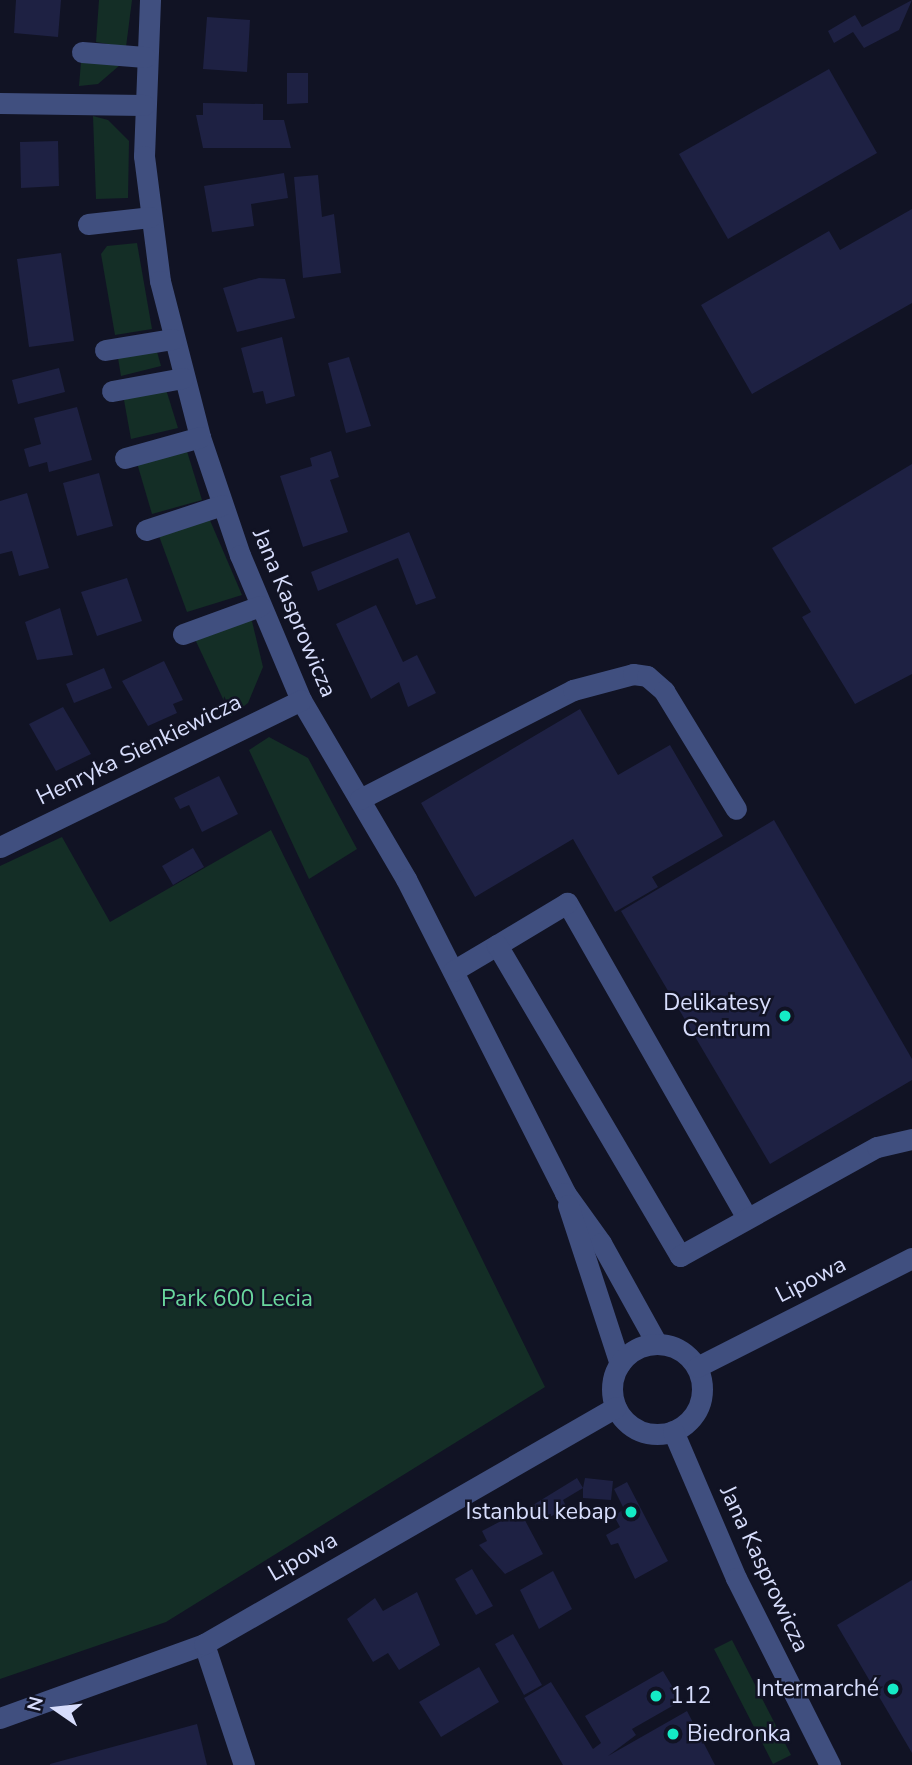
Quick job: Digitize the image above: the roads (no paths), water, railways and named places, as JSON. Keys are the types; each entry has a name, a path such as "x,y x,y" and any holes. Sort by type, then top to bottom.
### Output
{"street":[{"name":"Jana Kasprowicza","path":"150,0 144,105 150,217 173,339 222,505 260,606 301,700 360,799 453,971 565,1193 620,1364"},
{"path":"82,52 145,57"},
{"path":"0,103 144,105"},
{"path":"88,224 150,217"},
{"path":"105,350 173,339"},
{"path":"112,391 183,377"},
{"path":"125,458 200,437"},
{"path":"146,530 222,505"},
{"path":"183,634 260,606"},
{"path":"360,799 573,690 633,674 647,676 664,691 736,809"},
{"name":"Henryka Sienkiewicza","path":"0,847 301,700"},
{"path":"453,971 567,904 747,1218"},
{"path":"497,945 680,1256 877,1147 912,1139"},
{"name":"Jana Kasprowicza","path":"565,1193 601,1243 657,1344"},
{"name":"Lipowa","path":"697,1367 912,1258"},
{"path":"657,1344 677,1349 697,1367 697,1410 673,1431 636,1429 616,1407 612,1388 620,1364 636,1349 657,1344"},
{"name":"Lipowa","path":"0,1718 204,1644 616,1407"},
{"name":"Jana Kasprowicza","path":"673,1431 736,1578 830,1765"},
{"path":"204,1644 244,1765"}],"place":[{"name":"Delikatesy Centrum","path":"785,1016"},
{"name":"Istanbul kebap","path":"631,1512"},
{"name":"Intermarché","path":"893,1689"},
{"name":"112","path":"656,1696"},
{"name":"Biedronka","path":"673,1734"}],"park label":[{"name":"Park 600 Lecia","path":"237,1299"}]}
